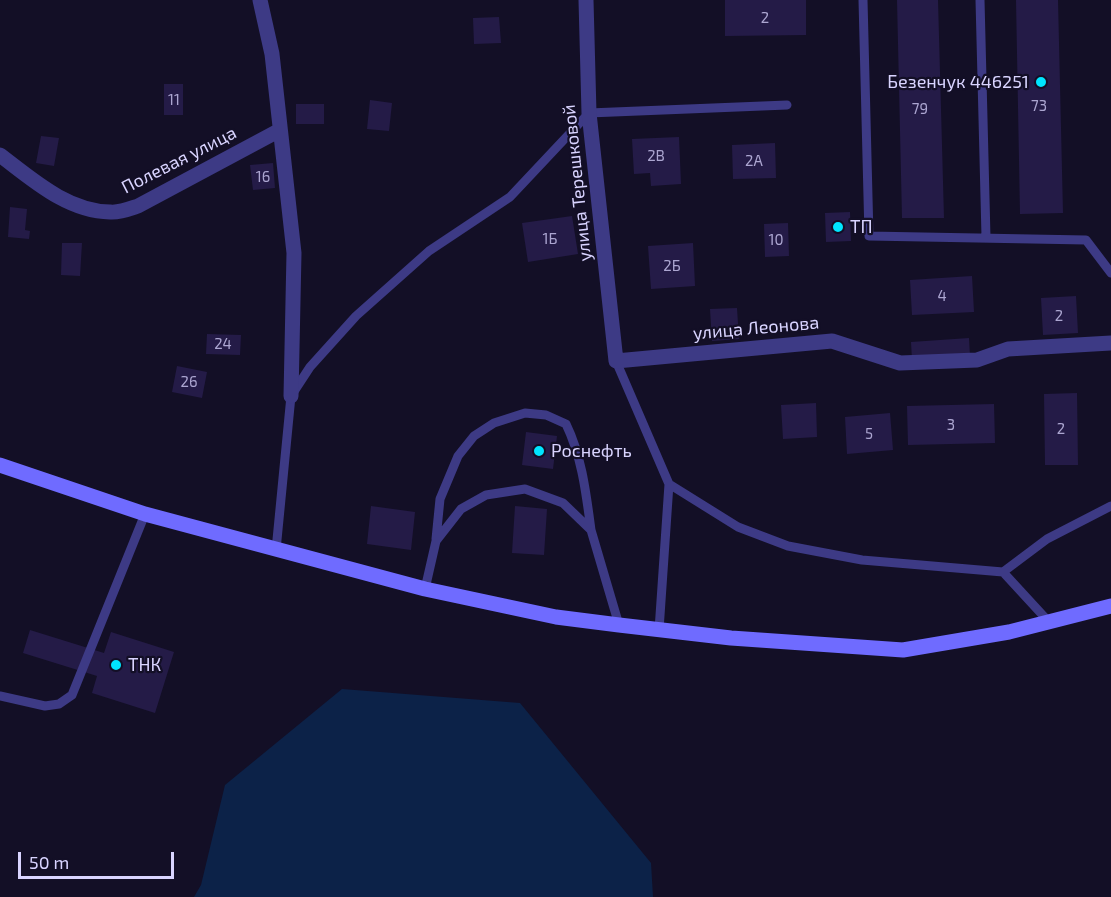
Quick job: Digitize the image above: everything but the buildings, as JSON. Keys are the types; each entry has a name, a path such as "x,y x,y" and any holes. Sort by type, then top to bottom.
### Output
{"street":[{"path":"260,0 272,54 294,253 291,396"},
{"name":"улица Терешковой","path":"586,0 589,112 616,362"},
{"name":"Полевая улица","path":"0,155 40,187 84,209 112,213 138,207 280,130"},
{"name":"улица Леонова","path":"616,362 832,341 900,363 977,360 1008,349 1111,343"},
{"path":"0,465 145,514 425,589 556,617 619,626 731,638 903,650 1009,632 1111,606"}],"lane":[{"path":"863,0 869,236 1086,240 1111,273"},
{"path":"980,0 986,237"},
{"path":"276,550 291,396 310,368 356,316 429,251 510,197 589,112 787,105"},
{"path":"616,362 669,484 659,630"},
{"path":"425,589 436,541 440,499 458,456 474,436 494,423 525,413 546,415 566,424 575,443 584,475 591,530 619,626"},
{"path":"669,484 738,527 788,546 862,560 1003,572 1047,539 1111,506"},
{"path":"436,541 461,509 486,495 525,489 562,503 591,530"},
{"path":"0,696 45,706 59,704 72,695 145,514"},
{"path":"1003,572 1049,622"}],"water":[{"path":"342,689 520,703 651,863 653,897 194,897 201,885 225,785"}],"place":[{"name":"Безенчук 446251","path":"1041,82"},
{"name":"ТП","path":"838,227"},
{"name":"Роснефть","path":"539,451"},
{"name":"ТНК","path":"116,665"}]}
